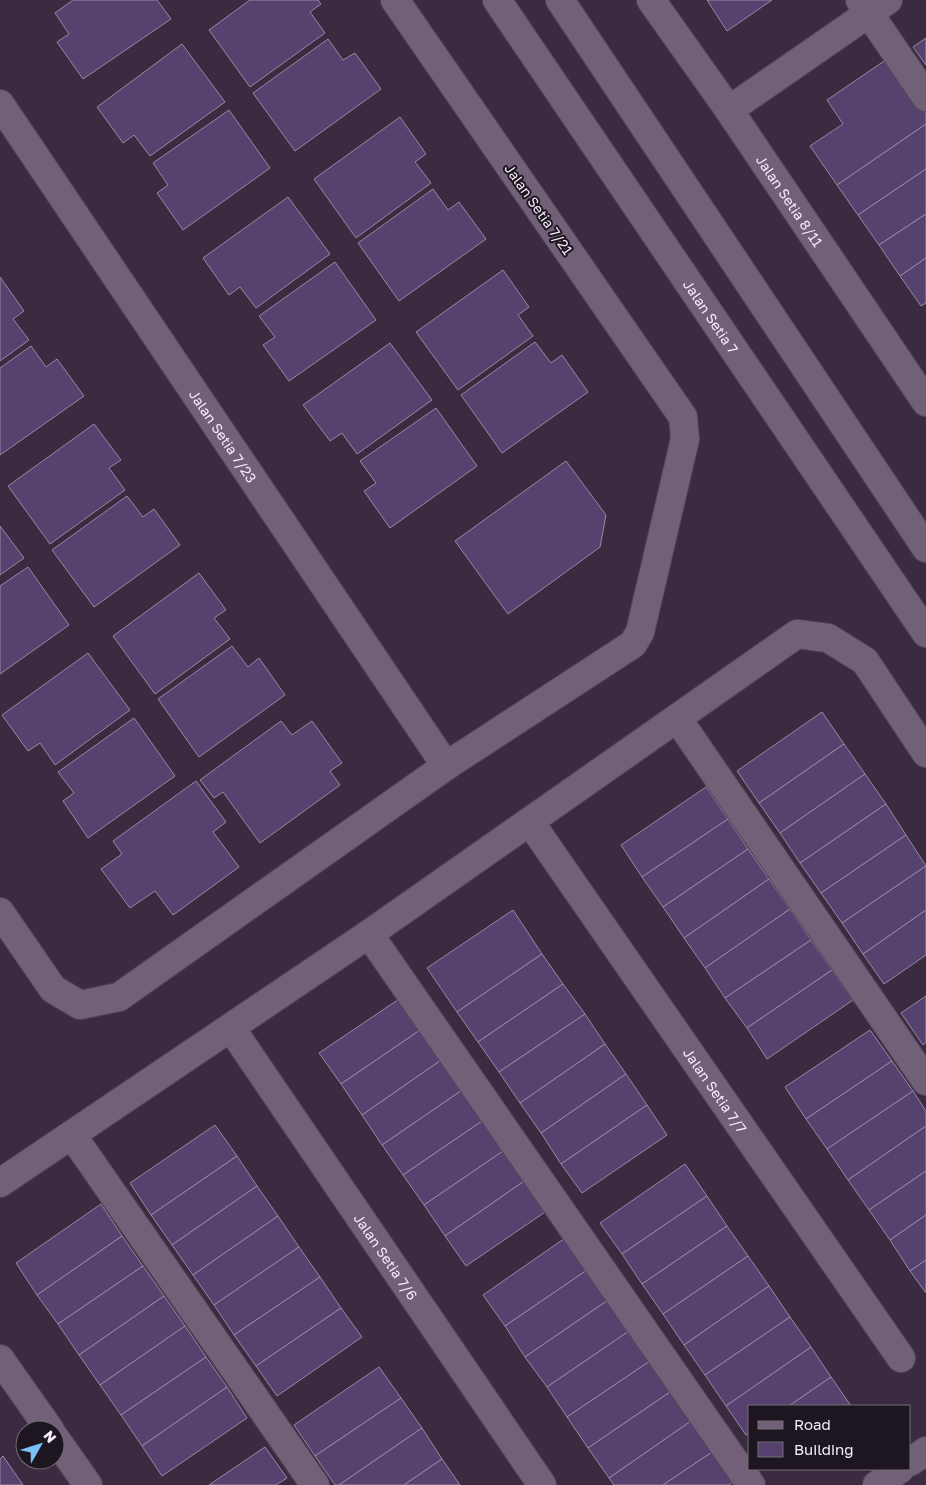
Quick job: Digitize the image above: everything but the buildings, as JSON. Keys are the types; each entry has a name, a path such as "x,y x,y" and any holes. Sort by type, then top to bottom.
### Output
{"street":[{"name":"Jalan Setia 7/21","path":"395,0 683,417 685,439 640,632 633,644 446,766"},
{"name":"Jalan Setia 7","path":"497,0 926,634"},
{"path":"560,0 926,548"},
{"name":"Jalan Setia 8/11","path":"651,0 729,110 926,402"},
{"path":"729,110 872,4 926,97"},
{"name":"Jalan Setia 7/23","path":"0,104 446,766"},
{"path":"0,1183 369,934 797,634 828,638 865,662 926,753"},
{"path":"677,718 926,1081"},
{"path":"0,912 53,989 80,1005 119,997 446,766"},
{"name":"Jalan Setia 7/7","path":"530,822 901,1358"},
{"path":"369,934 751,1485"},
{"name":"Jalan Setia 7/6","path":"231,1028 542,1485"},
{"path":"72,1135 316,1485"},
{"path":"0,1359 43,1420"},
{"path":"911,1461 926,1451"},
{"path":"65,1452 88,1485"},
{"path":"876,1485 898,1470"}]}
